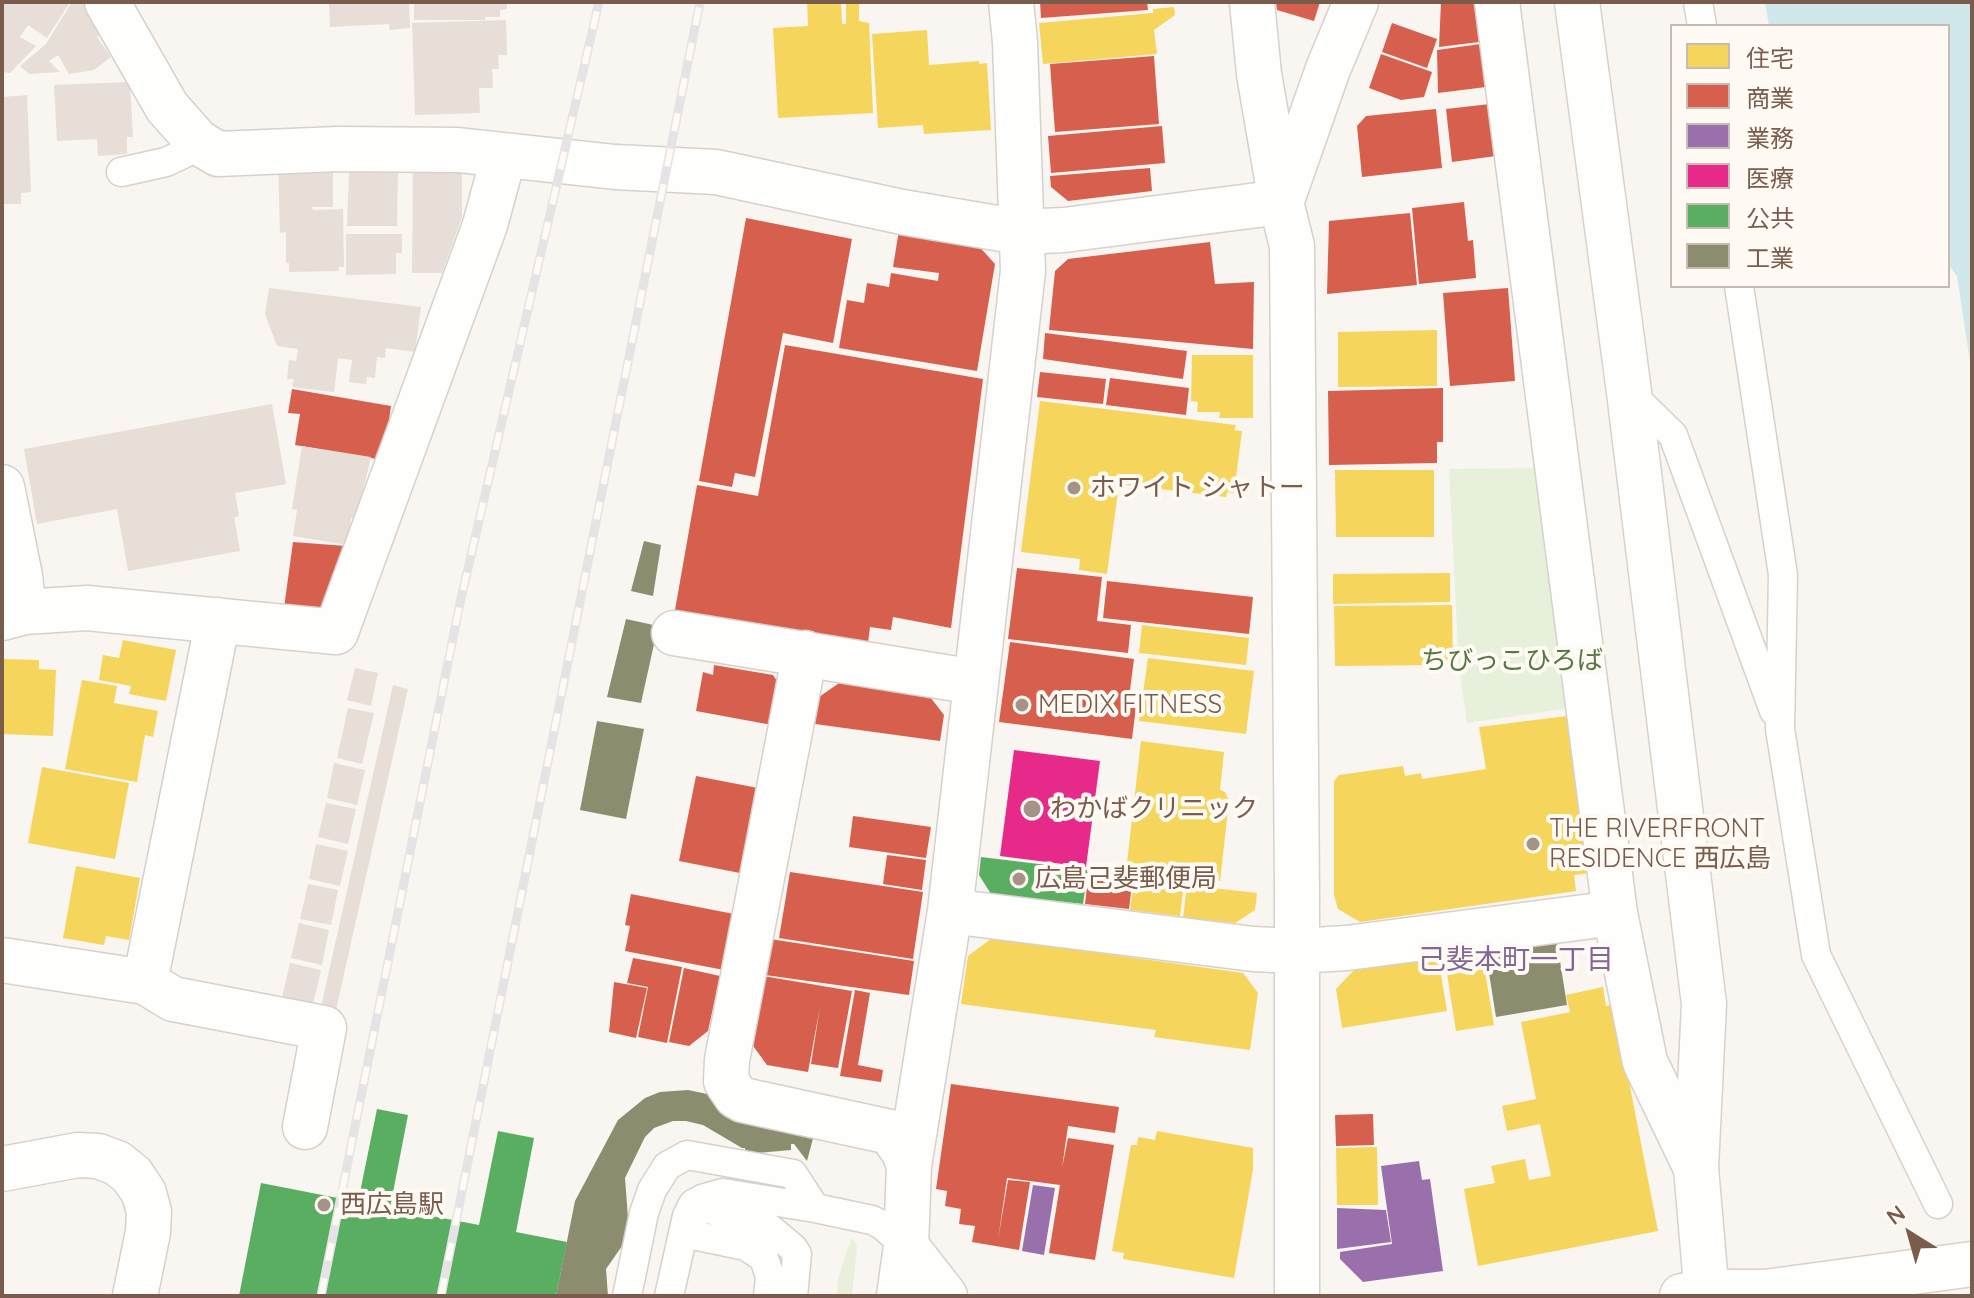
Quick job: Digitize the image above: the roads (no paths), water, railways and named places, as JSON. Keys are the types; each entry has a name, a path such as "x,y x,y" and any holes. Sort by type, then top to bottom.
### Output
{"street":[{"path":"107,2 167,107 198,142 218,154 338,149 458,150 615,167 716,172 902,212 1020,232 1064,230 1281,202"},
{"path":"899,1296 906,1246 909,1166 950,911 1023,271 1011,2"},
{"path":"1252,2 1259,74 1281,202 1292,246 1297,1296"},
{"path":"1281,202 1328,69 1356,2"},
{"path":"1497,2 1615,913 1645,1062 1696,1168"},
{"path":"1577,2 1629,392 1704,1004 1696,1168 1698,1295 1765,1292 1972,1264"},
{"path":"2,487 18,563 13,615 87,608 336,632 485,225 504,155"},
{"path":"145,982 218,620"},
{"path":"674,633 975,682"},
{"path":"805,653 726,1081 743,1100 890,1132 899,1143 909,1166"},
{"path":"950,911 1253,949 1297,951 1347,948 1615,913"},
{"path":"2,960 145,982 173,999 324,1028 305,1127"},
{"path":"2,1169 78,1155 98,1156 117,1163 132,1175 144,1193 149,1212 135,1296"},
{"path":"906,1246 945,1296"}],"lane":[{"path":"1698,2 1702,24"},
{"path":"121,172 166,162 185,153 198,142"},
{"path":"1739,288 1783,575 1780,729 1816,955 1938,1204"},
{"path":"1629,392 1673,435 1780,729"},
{"path":"627,1296 648,1201 659,1176 677,1159 687,1155 793,1174 815,1208"},
{"path":"669,1296 685,1225 693,1204 712,1195 723,1193 872,1220 906,1246"},
{"path":"685,1225 697,1209 706,1208 769,1228 797,1254 793,1296"},
{"path":"685,1225 746,1246 764,1258 770,1277 768,1296"}],"water":[{"path":"1765,2 1972,2 1972,375 1957,276 1950,267 1950,24 1769,24"}],"tram line":[{"path":"1957,1296 1972,1294"}],"railway":[{"path":"321,1296 460,603 599,2"},
{"path":"441,1296 700,2"}],"place":[{"name":"ホワイト シャトー","path":"1074,488"},
{"name":"MEDIX FITNESS","path":"1022,705"},
{"name":"わかばクリニック","path":"1032,809"},
{"name":"THE RIVERFRONT RESIDENCE 西広島","path":"1533,844"},
{"name":"広島己斐郵便局","path":"1019,879"},
{"name":"西広島駅","path":"324,1205"}],"district":[{"name":"己斐本町一丁目","path":"1516,961"}],"park label":[{"name":"ちびっこひろば","path":"1512,661"}]}
